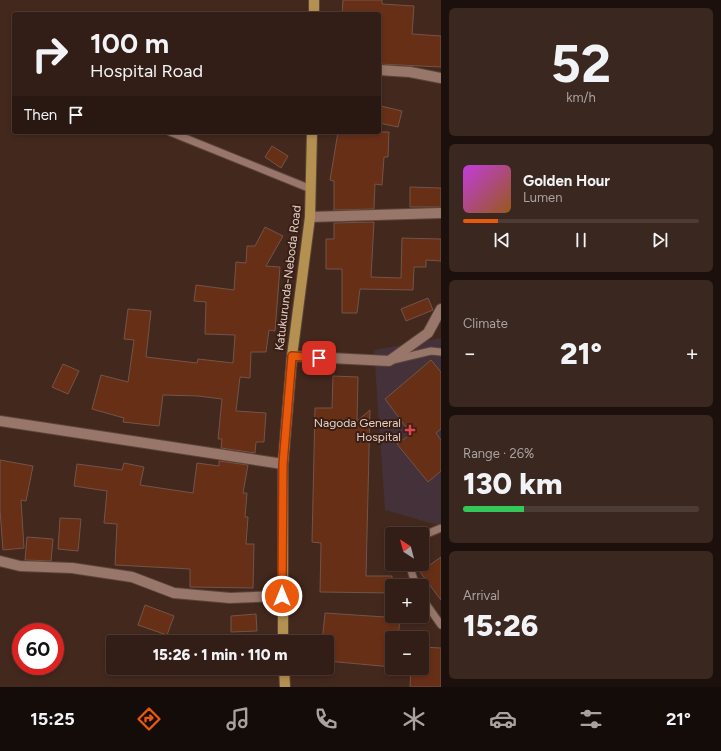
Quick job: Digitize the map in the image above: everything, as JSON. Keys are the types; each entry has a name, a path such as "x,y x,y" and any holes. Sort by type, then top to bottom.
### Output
{"main road":[{"path":"314,0 314,12"},
{"name":"Katukurunda-Neboda Road","path":"283,635 283,464 292,356 310,217 312,134"},
{"path":"284,675 285,687"}],"street":[{"path":"381,70 410,72 441,78"},
{"path":"310,217 441,213"},
{"path":"292,356 389,361 428,332 441,310"},
{"path":"0,421 283,464"},
{"path":"0,561 20,566 72,568 132,577 174,593 230,598 282,596"}],"lane":[{"path":"175,134 310,190"},
{"path":"389,361 431,351 441,352"},
{"path":"429,533 441,528"},
{"path":"429,608 441,625"}],"shaded area":[{"name":"Nagoda General Hospital","path":"441,338 441,526 385,510 374,350"}],"building":[{"path":"343,0 382,0 382,4 414,6 412,34 441,36 441,67 381,64 381,12 342,12"},
{"path":"381,106 402,111 398,127 381,123"},
{"path":"381,132 389,132 388,157 384,157 382,185 375,184 374,209 334,210 334,181 330,180 338,134 381,134"},
{"path":"272,146 288,156 281,168 265,157"},
{"path":"410,187 441,188 441,207 410,207"},
{"path":"374,222 371,277 401,278 402,238 441,239 441,261 426,260 426,267 414,267 413,290 360,289 357,313 342,313 342,269 326,269 326,239 334,239 334,223"},
{"path":"265,227 283,236 266,266 280,267 275,331 269,330 266,352 251,352 250,378 240,377 236,411 266,413 264,442 256,442 255,453 221,448 222,439 218,439 222,399 198,396 163,395 159,426 123,422 124,418 92,409 101,375 128,382 134,340 124,339 128,309 151,311 146,357 197,363 198,359 233,363 235,335 205,334 206,302 194,301 196,285 234,290 236,262 246,263 247,246 255,246"},
{"path":"428,298 433,310 406,321 401,309"},
{"path":"431,360 441,372 441,429 436,433 441,440 441,471 428,482 397,444 411,434 385,399"},
{"path":"63,364 79,371 68,394 52,387"},
{"path":"333,376 358,377 357,421 370,410 366,576 392,576 392,579 385,579 385,593 320,592 321,543 312,542 315,408 332,408"},
{"path":"0,460 33,466 26,501 21,500 24,548 3,550 0,510"},
{"path":"219,461 248,465 243,493 247,493 245,517 248,517 246,544 254,544 253,588 190,587 190,569 115,565 117,524 104,523 107,491 74,486 77,464 122,470 124,463 144,467 140,485 193,493 197,463 219,466"},
{"path":"60,518 81,519 78,551 58,549"},
{"path":"27,537 53,539 51,561 25,560"},
{"path":"441,557 441,600 429,584 429,579 425,579 420,572 429,571 429,566"},
{"path":"145,605 174,616 167,635 138,625"},
{"path":"325,613 385,617 385,623 400,623 399,631 385,631 385,666 334,662 334,635 323,635"},
{"path":"256,614 257,631 231,632 231,616"},
{"path":"429,647 441,648 441,687 410,687 411,675 429,675"}],"place":[{"name":"Nagoda General Hospital","path":"410,430"}],"route":[{"path":"282,596 283,464 292,356 319,358"}]}
